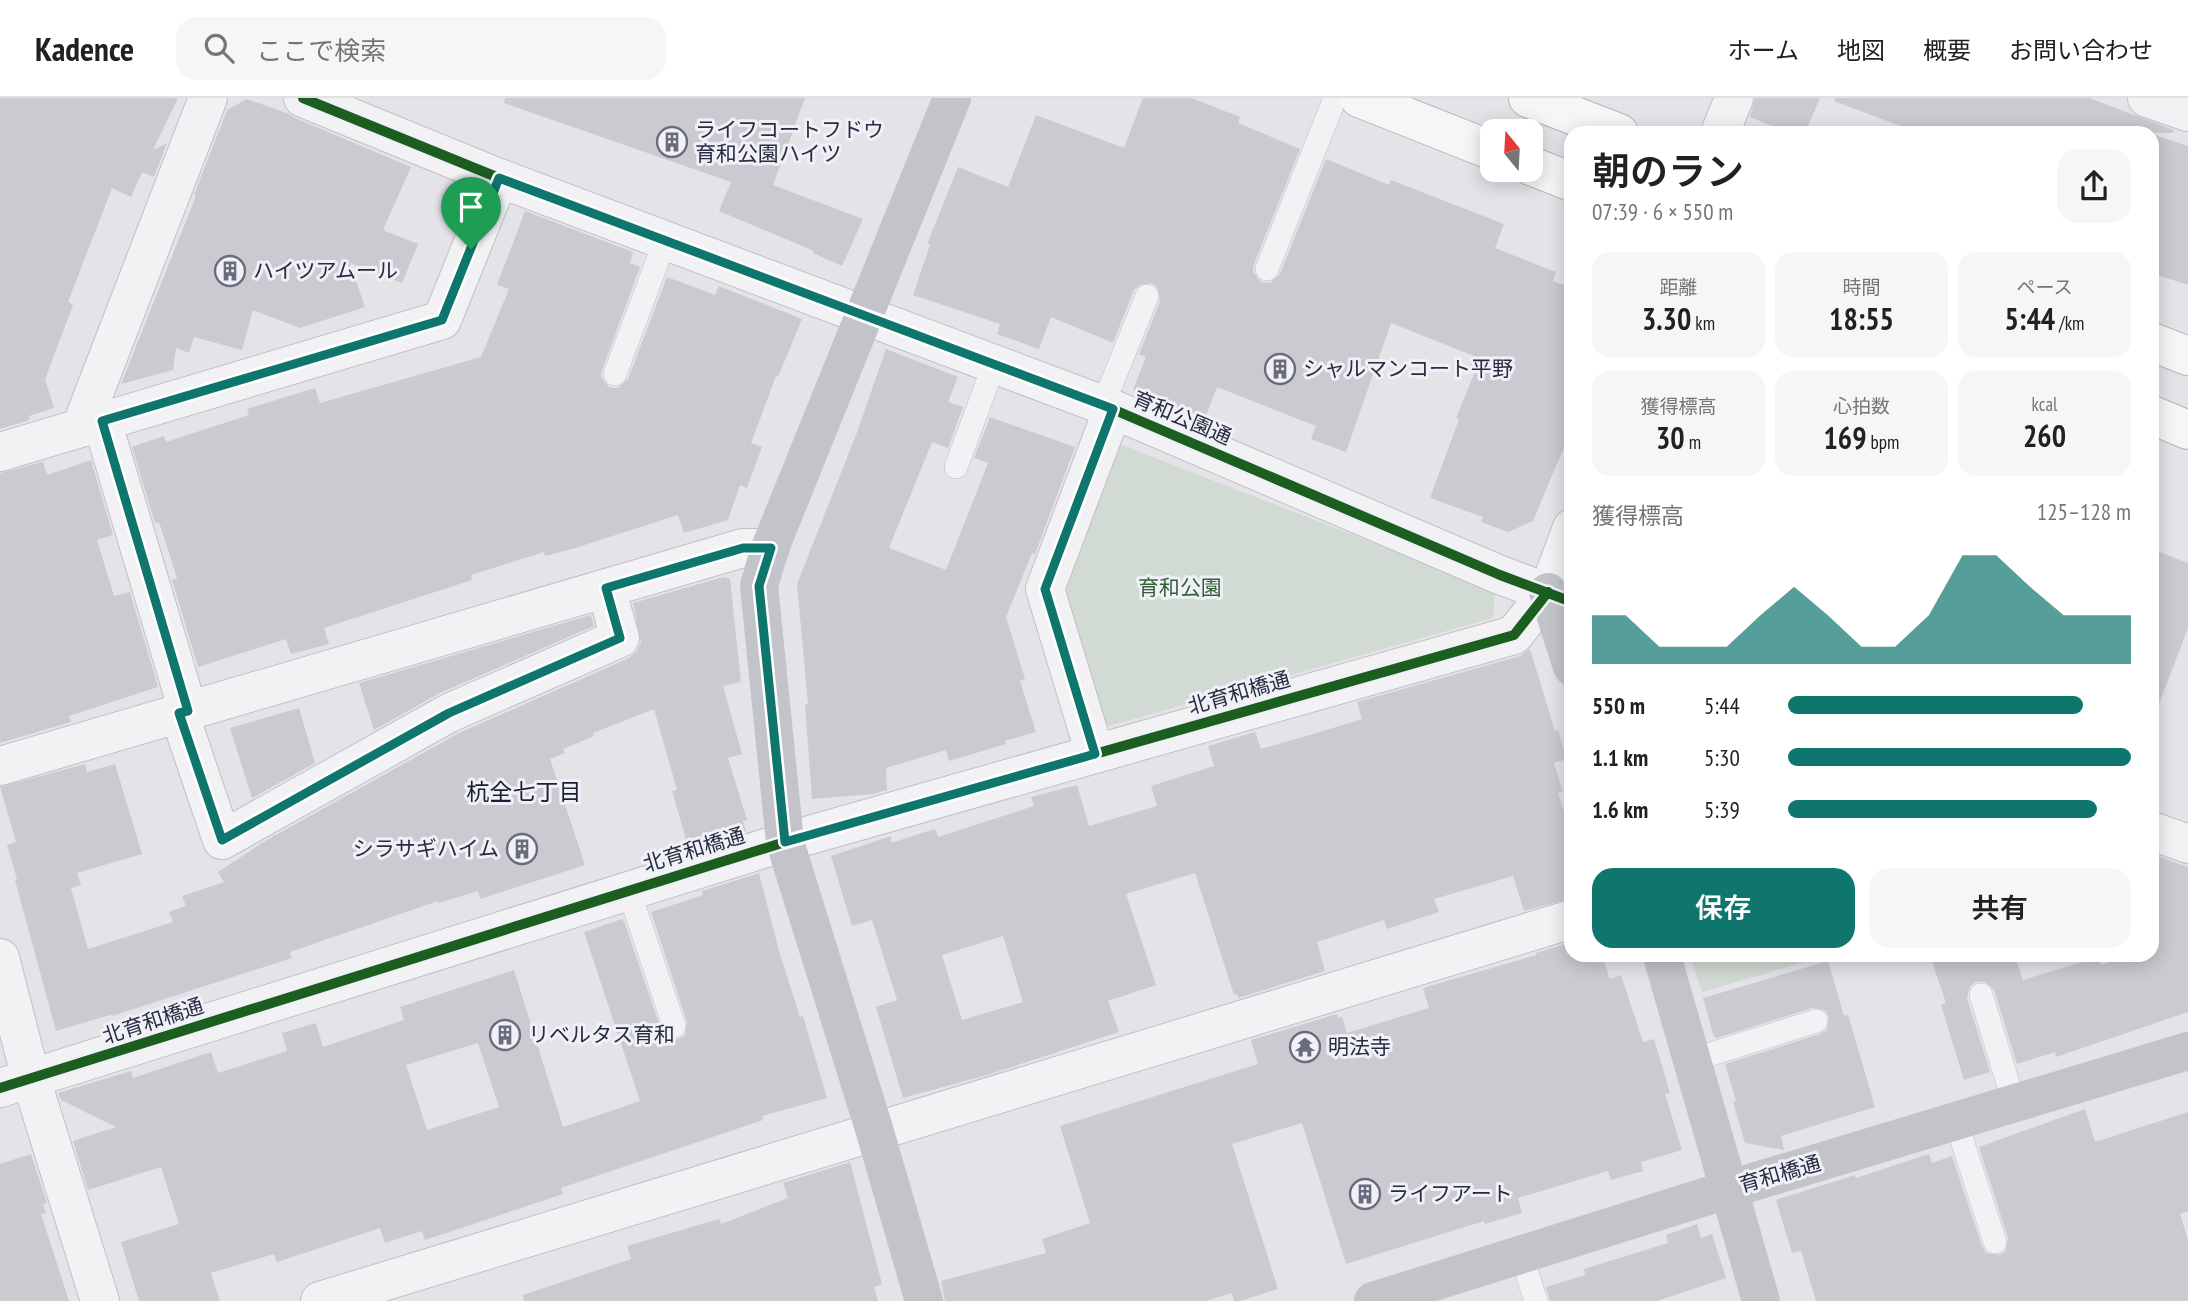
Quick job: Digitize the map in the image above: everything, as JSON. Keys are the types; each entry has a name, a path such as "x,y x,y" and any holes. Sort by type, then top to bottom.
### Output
{"highway":[{"path":"1359,98 1480,146"},
{"path":"1528,98 1601,126"},
{"path":"1544,171 1564,179"},
{"path":"2159,345 2188,356"},
{"path":"2159,418 2188,430"}],"street":[{"path":"208,98 92,424 222,840 449,713 620,638 606,588"},
{"name":"育和公園通","path":"303,98 499,178 1108,407 1560,597"},
{"path":"924,1301 785,842 759,586 771,548 952,98"},
{"path":"1723,126 1734,98"},
{"path":"2147,98 2188,112"},
{"path":"0,452 442,320 499,178"},
{"path":"1095,754 1045,589 1108,407"},
{"path":"0,766 743,548 771,548"},
{"name":"北育和橋通","path":"16,1084 785,842 1514,635 1560,597 1564,574"},
{"path":"1560,597 1564,620"},
{"path":"2159,834 2188,844"},
{"path":"320,1301 1564,921"},
{"path":"0,958 16,1084 100,1301"},
{"path":"1664,962 1761,1301"},
{"name":"育和橋通","path":"1373,1301 1730,1189 2188,1051"}],"lane":[{"path":"1267,269 1335,98"},
{"path":"615,374 665,241"},
{"path":"1108,407 1147,296"},
{"path":"956,467 995,365"},
{"path":"629,891 674,1026"},
{"path":"1982,995 2014,1103"},
{"path":"1692,1060 1816,1021"},
{"path":"1956,1122 1995,1242"},
{"path":"1521,1255 1535,1301"}],"green space":[{"name":"育和公園","path":"1114,442 1495,590 1493,618 1098,729 1057,590"},
{"path":"1692,962 1804,962 1702,992"}],"building":[{"path":"0,98 178,98 153,150 167,143 154,177 142,172 131,197 112,188 68,302 73,305 45,379 54,408 29,416 30,420 0,429"},
{"path":"505,98 805,98 773,185 863,219 842,266 813,253 814,251 719,211 731,182 504,103"},
{"path":"1143,98 1191,98 1240,117 1238,123 1300,149 1254,264 1253,272 1261,282 1270,283 1280,274 1326,159 1389,185 1391,180 1504,224 1495,248 1556,272 1553,281 1564,285 1564,447 1533,521 1508,532 1481,522 1483,517 1430,498 1459,419 1456,418 1477,367 1470,365 1474,356 1391,323 1346,452 1311,439 1316,426 1217,387 1205,418 1133,390 1146,357 1139,354 1160,301 1158,288 1152,283 1139,285 1134,290 1113,343 1051,317 1039,349 997,334 1000,324 913,295 930,245 927,244 958,167 1008,187 1036,115 1124,148"},
{"path":"1755,98 1820,98 1808,126 1772,126 1750,117"},
{"path":"1835,98 2089,98 2174,130 2173,133 2159,133 2159,126 1900,126 1834,101"},
{"path":"247,99 287,113 411,167 383,230 418,244 402,283 350,263 365,307 300,328 253,310 242,350 194,337 189,353 176,348 173,370 121,384 196,196 194,195 227,110"},
{"path":"2159,136 2188,146 2188,285 2159,275"},
{"path":"525,211 633,252 630,263 640,267 602,370 601,377 609,387 618,388 628,379 667,277 715,295 719,286 802,319 778,377 776,376 751,443 762,447 747,488 740,485 728,520 684,533 678,515 572,549 545,556 544,552 471,575 472,580 324,628 329,644 291,654 286,639 198,667 172,580 177,578 159,522 155,523 132,447 164,436 166,442 249,415 247,409 315,388 320,403 481,357 509,289 497,285"},
{"path":"886,349 958,377 948,402 963,407 948,448 932,442 889,548 946,570 988,463 974,458 990,417 1075,447 1035,554 1032,553 1006,617 1025,679 1020,681 1036,732 949,761 946,750 886,768 887,790 873,794 812,799 805,705 808,704 797,584 856,435"},
{"path":"91,460 113,535 97,540 114,596 130,592 158,687 69,716 71,722 0,743 0,473 43,462 47,475"},
{"path":"2159,552 2188,563 2188,628 2159,704"},
{"path":"723,577 730,579 741,682 723,686 742,754 728,758 747,820 743,821 746,831 689,849 672,791 677,790 654,709 593,733 594,736 563,749 565,753 550,759 585,865 480,899 478,891 439,903 438,901 290,952 292,958 112,1016 113,1014 56,1031 15,880 17,879 7,845 16,842 0,787 85,764 87,772 115,764 142,854 77,873 81,885 71,888 88,949 173,922 169,912 186,906 182,896 224,882 218,872 265,841 459,733 629,658 637,651 641,642 633,603"},
{"path":"591,615 594,626 440,693 374,730 359,683"},
{"path":"1530,649 1555,731 1558,730 1564,749 1564,760 1554,763 1563,792 1558,793 1564,811 1564,900 1524,911 1513,876 1434,899 1439,912 1387,929 1384,920 1317,942 1325,971 1238,998 1237,994 1234,995 1195,873 1126,894 1156,985 1108,1001 1119,1032 987,1075 903,1098 876,1007 897,1000 872,920 852,926 831,856 891,836 891,843 935,829 938,837 1034,806 1031,797 1077,785 1089,826 1157,806 1151,786 1214,766 1208,746 1255,732 1261,749 1320,732 1362,719 1357,702 1520,656","holes":["1003,936 1023,1002 962,1020 942,955"]},
{"path":"299,708 315,763 252,798 230,728"},
{"path":"2159,857 2188,867 2188,1012 2056,1057 2055,1052 2017,1064 1994,990 1985,982 1976,982 1970,986 1967,998 1990,1072 1964,1080 1941,1005 1946,1003 1932,962 2017,962 2023,980 2082,962 2100,962 2101,965 2111,962 2159,962"},
{"path":"759,873 779,951 800,1017 803,1016 827,1098 762,1116 763,1120 561,1188 563,1194 425,1240 422,1231 385,1243 380,1228 277,1262 274,1254 211,1273 220,1301 139,1301 121,1242 179,1224 161,1167 88,1190 73,1141 116,1127 61,1100 58,1093 131,1071 133,1078 211,1052 218,1073 287,1051 282,1033 316,1023 323,1047 404,1020 400,1007 514,970 563,1127 640,1101 584,932 622,919 624,921 661,1030 665,1037 678,1039 685,1035 687,1022 651,912 703,895 702,891","holes":["478,1043 499,1107 427,1130 406,1065"]},
{"path":"1564,944 1564,962 1604,962 1610,979 1621,975 1643,1042 1654,1039 1670,1093 1665,1094 1682,1150 1641,1162 1643,1171 1611,1180 1608,1171 1518,1198 1522,1213 1485,1224 1484,1221 1346,1264 1302,1123 1232,1144 1278,1289 1240,1301 1234,1301 1232,1293 1206,1301 945,1301 941,1281 1046,1253 1042,1239 1090,1223 1060,1126 1258,1064 1251,1040 1337,1014 1338,1018 1342,1017 1347,1033 1429,1008 1423,988"},
{"path":"1828,962 1844,1016 1848,1015 1875,1107 1781,1136 1784,1150 1745,1143 1725,1064 1820,1034 1827,1030 1829,1017 1825,1010 1812,1008 1717,1038 1714,1037 1703,998"},
{"path":"2085,1109 2095,1142 2188,1112 2188,1211 2180,1214 2188,1240 2188,1301 1816,1301 1801,1251 1792,1253 1776,1200 1929,1154 1932,1163 1952,1156 1982,1246 1986,1253 1999,1255 2006,1251 2008,1238 1979,1147"},
{"path":"31,1154 47,1203 43,1204 46,1213 41,1214 69,1301 0,1301 0,1164"},
{"path":"850,1162 882,1284 874,1287 878,1301 524,1301 523,1295 631,1259 627,1246 719,1219 721,1224 788,1198 783,1183"},
{"path":"1697,1224 1701,1238 1712,1234 1726,1278 1657,1301 1550,1301 1546,1287 1585,1275 1584,1269 1668,1243 1666,1235"}],"cycle path":[{"path":"303,98 499,178 1103,405 1500,575 1564,599"},
{"path":"0,1088 785,842 1514,635 1548,592"}],"place":[{"name":"ライフコートフドウ 育和公園ハイツ","path":"672,142"},
{"name":"ハイツアムール","path":"230,271"},
{"name":"シャルマンコート平野","path":"1280,369"},
{"name":"シラサギハイム","path":"522,849"},
{"name":"リベルタス育和","path":"505,1035"},
{"name":"明法寺","path":"1305,1047"},
{"name":"ライフアート","path":"1365,1194"}],"district":[{"name":"杭全七丁目","path":"524,792"}],"route":[{"path":"499,178 1113,409 1045,589 1095,754 785,842 759,586 771,548 743,548 606,588 620,638 449,713 222,840 179,713 188,711 102,421 442,320 471,249 499,178"}]}
